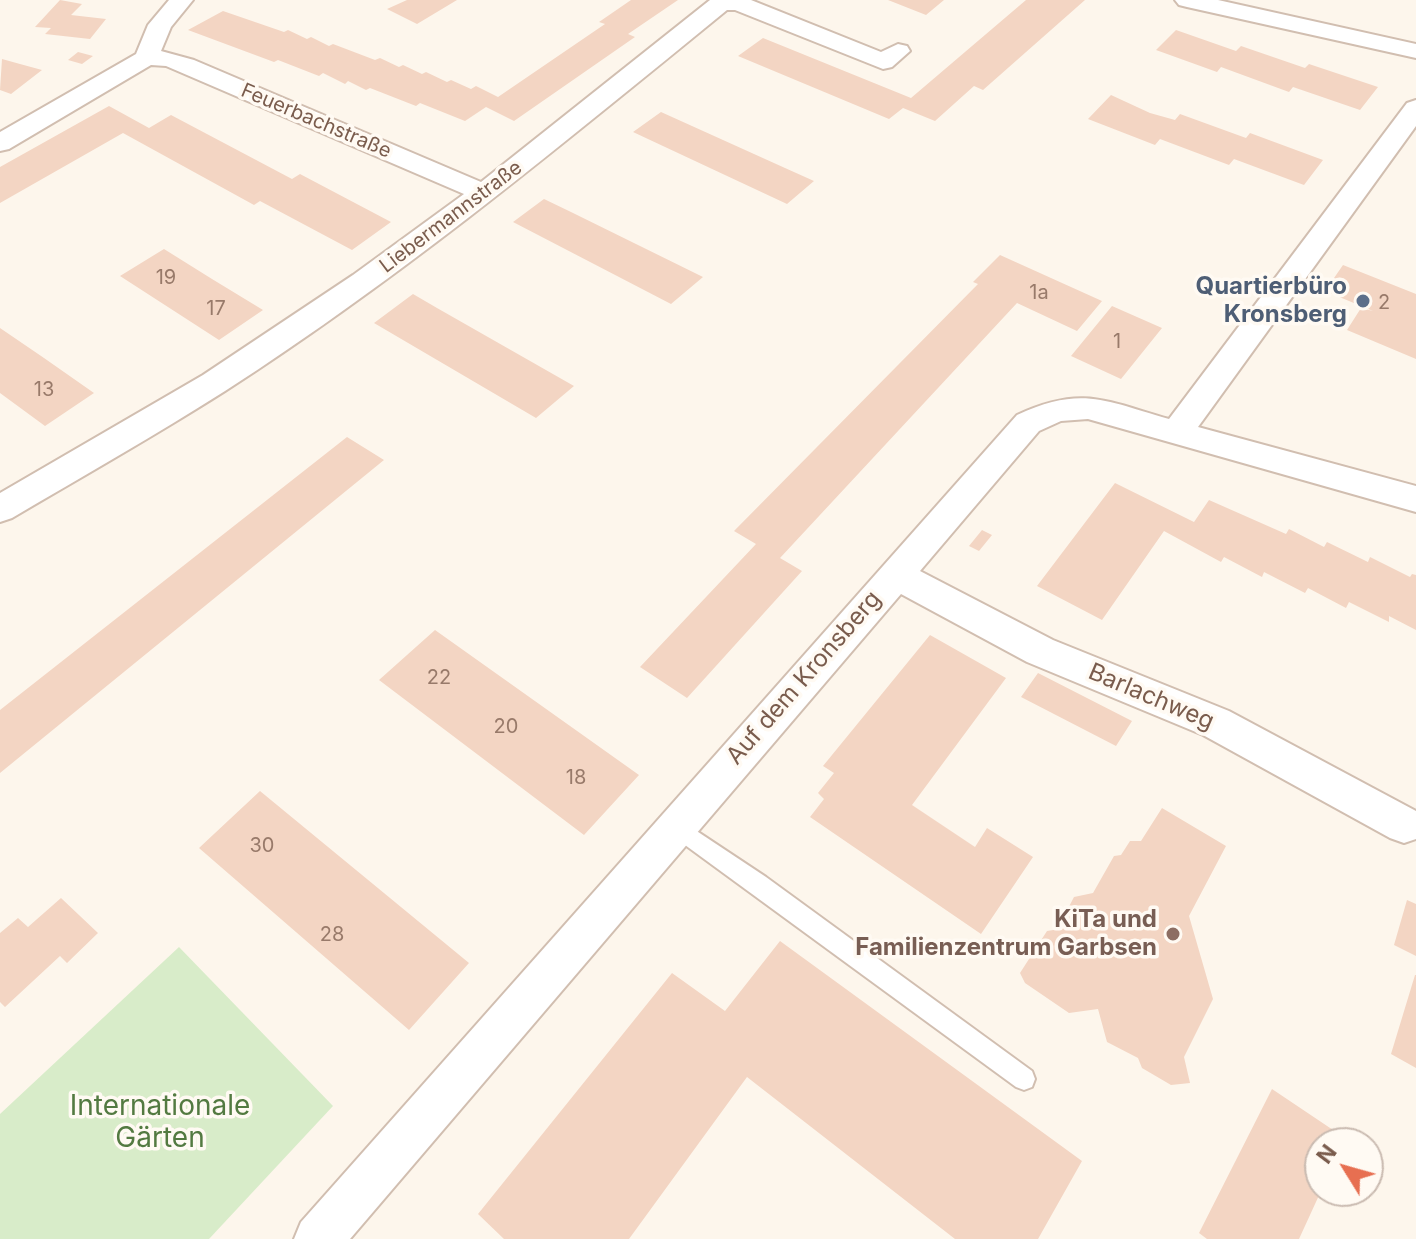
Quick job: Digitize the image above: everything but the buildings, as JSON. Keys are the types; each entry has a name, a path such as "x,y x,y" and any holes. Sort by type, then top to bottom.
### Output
{"street":[{"path":"0,143 146,58 160,25 181,0"},
{"path":"1187,0 1416,51"},
{"name":"Liebermannstraße","path":"0,509 214,383 352,290 484,193 721,3 738,3 883,62 898,51"},
{"name":"Feuerbachstraße","path":"146,58 170,59 484,193"},
{"path":"1177,432 1416,108"},
{"name":"Auf dem Kronsberg","path":"318,1239 1028,423 1056,410 1088,408 1416,499"},
{"name":"Barlachweg","path":"895,574 1040,651 1216,723 1404,825"}],"lane":[{"path":"677,827 1024,1079"}],"green space":[{"name":"Internationale Gärten","path":"179,947 333,1106 209,1239 0,1239 0,1114"}],"place":[{"name":"Quartierbüro Kronsberg","path":"1363,301"},
{"name":"KiTa und Familienzentrum Garbsen","path":"1173,934"}]}
